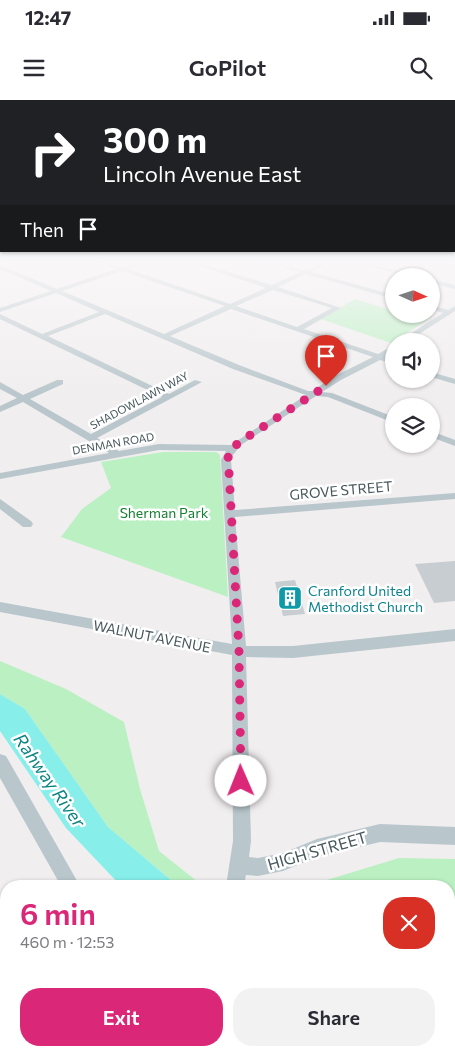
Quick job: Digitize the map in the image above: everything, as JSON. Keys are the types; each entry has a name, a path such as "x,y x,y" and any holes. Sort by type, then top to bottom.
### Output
{"street":[{"path":"97,307 236,367 307,393 329,395 385,417"},
{"path":"165,336 229,307 385,359"},
{"path":"296,330 338,308 333,307"},
{"path":"415,333 455,308"},
{"path":"440,310 448,312"},
{"path":"43,336 107,311"},
{"path":"0,316 168,397"},
{"path":"236,880 240,866 242,841 239,651 226,460 232,448 338,378 385,353"},
{"path":"440,377 455,382"},
{"path":"0,409 60,382"},
{"name":"SHADOWLAWN WAY","path":"91,438 198,382"},
{"path":"0,385 116,454"},
{"path":"440,437 455,443"},
{"name":"DENMAN ROAD","path":"0,476 116,454 179,446 232,448"},
{"name":"GROVE STREET","path":"230,514 455,496"},
{"path":"0,503 27,524"},
{"name":"WALNUT AVENUE","path":"0,607 239,651 293,652 455,635"},
{"path":"0,762 68,880"},
{"name":"HIGH STREET","path":"240,866 258,867 283,862 317,848 380,833 455,836"}],"green space":[{"path":"342,307 380,307 385,308 385,323 423,323 407,333 385,333 385,341 321,319"},
{"name":"Sherman Park","path":"163,452 216,452 220,455 228,597 61,537 82,509 111,488 101,462"},
{"path":"0,661 66,689 124,722 140,789 159,851 195,880 171,880 108,827 25,709 0,694"},
{"path":"399,858 455,859 455,880 327,880"}],"water":[{"name":"Rahway River","path":"0,694 25,709 108,827 171,880 115,880 66,828 0,731"}],"building":[{"path":"455,561 455,601 434,603 415,564"},
{"name":"Cranford United Methodist Church","path":"295,580 305,614 283,616 275,582"}],"place":[{"name":"Cranford United Methodist Church","path":"290,598"}],"route":[{"path":"241,781 239,651 226,460 232,448 238,443 326,386"}]}
